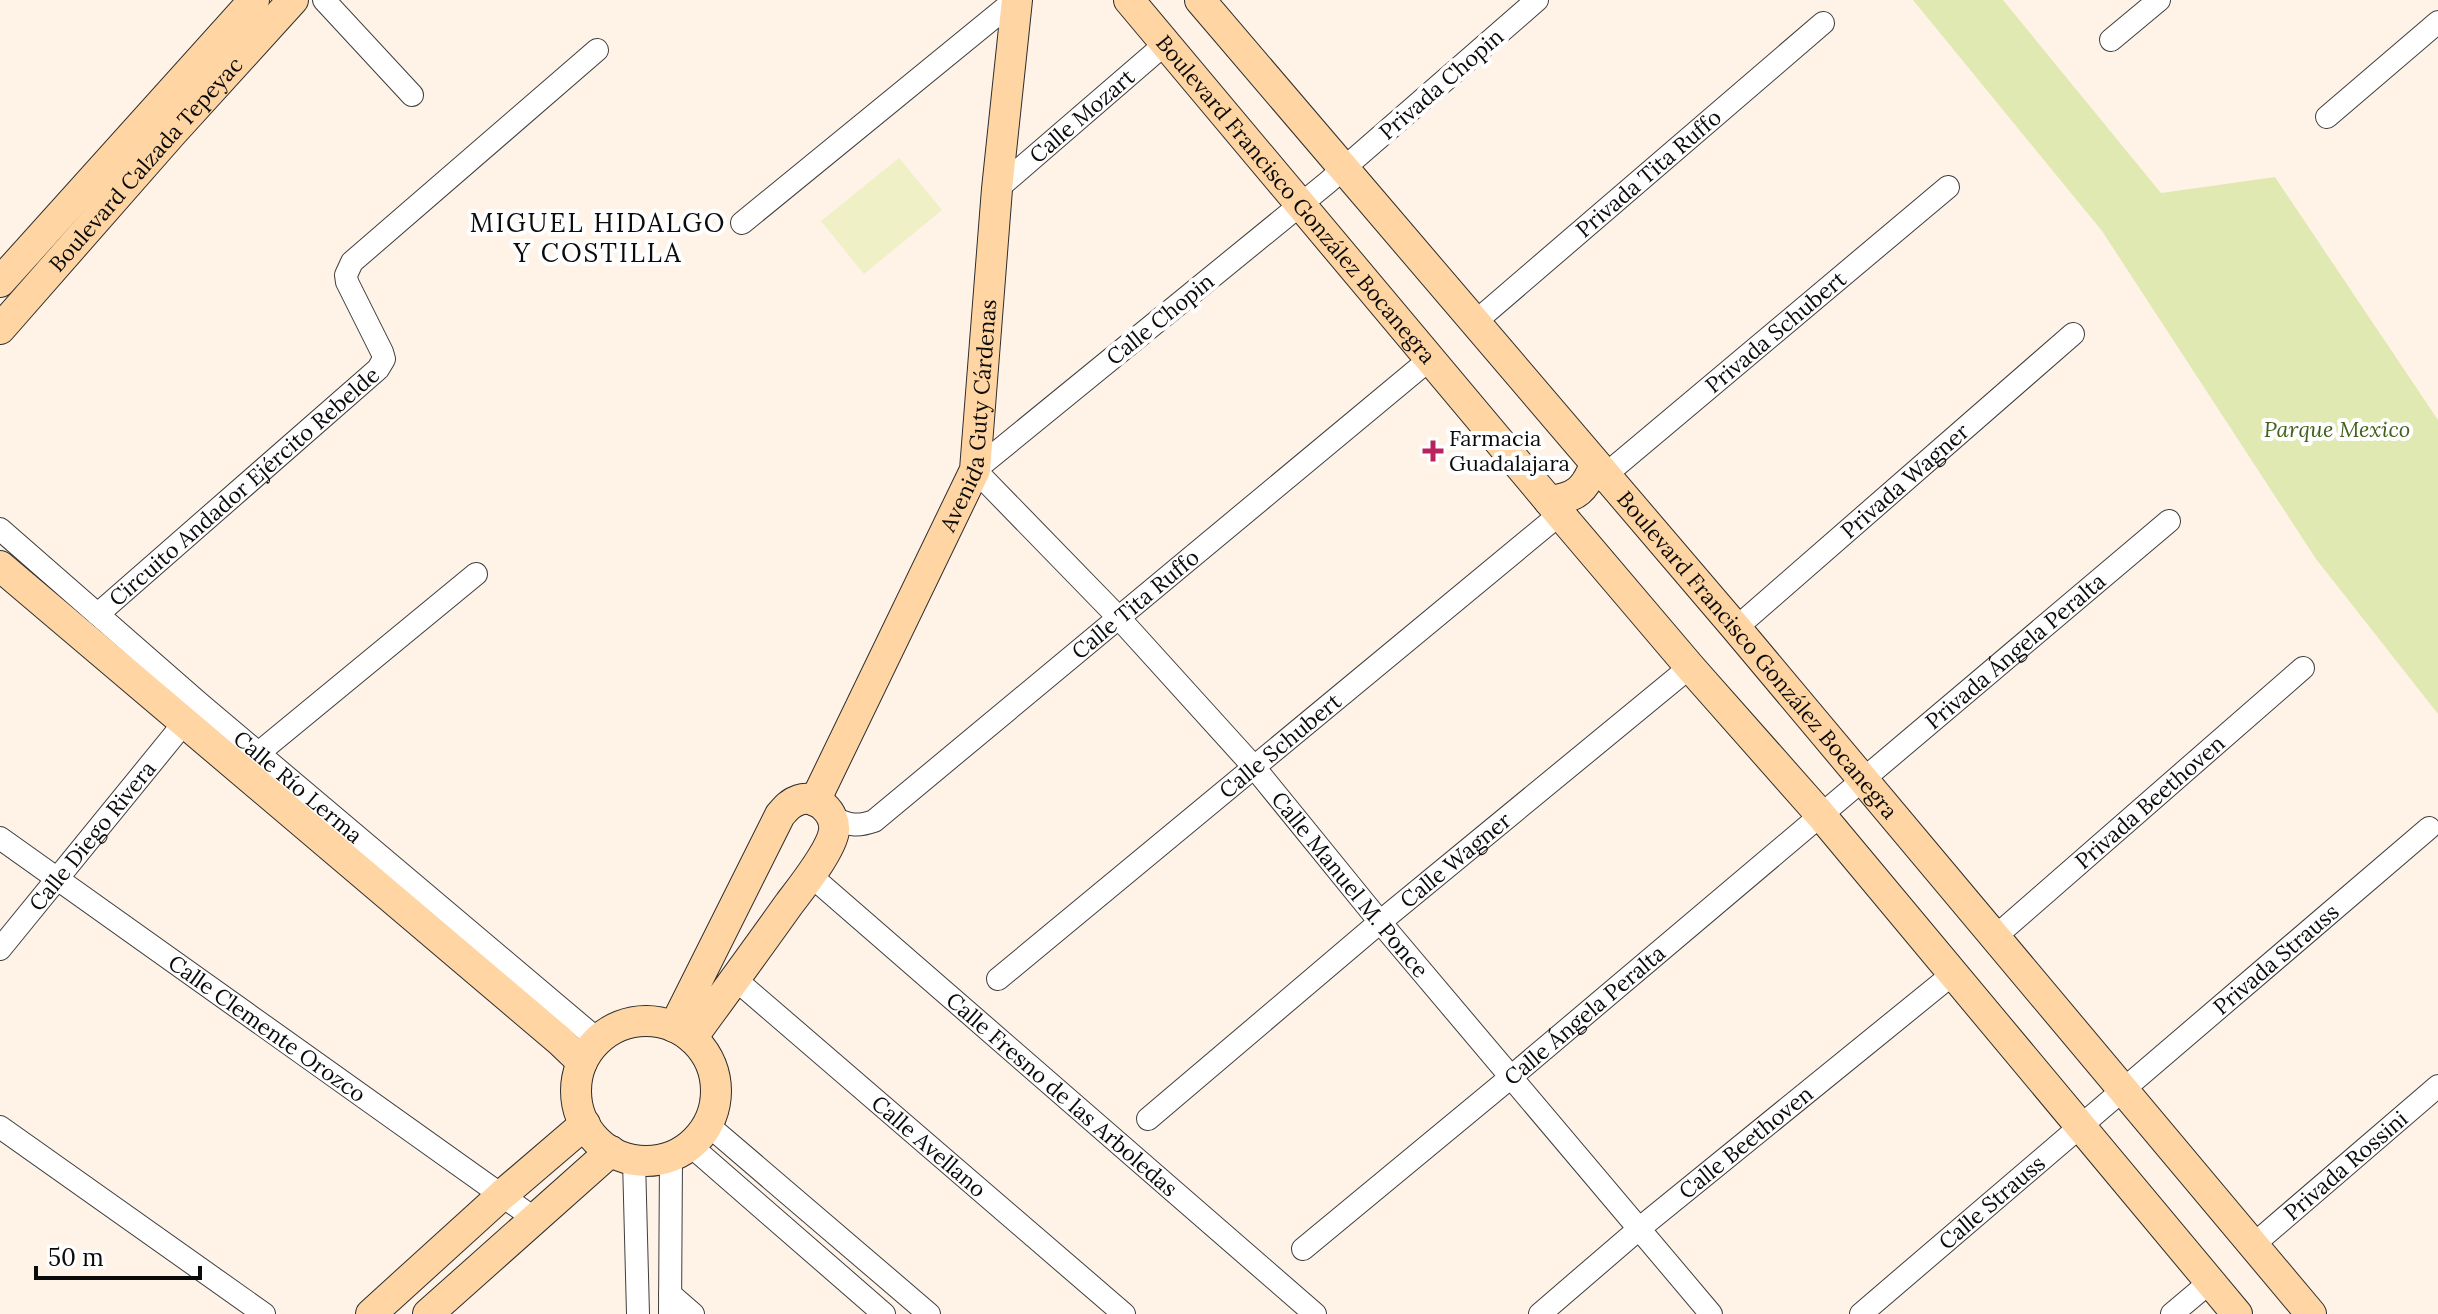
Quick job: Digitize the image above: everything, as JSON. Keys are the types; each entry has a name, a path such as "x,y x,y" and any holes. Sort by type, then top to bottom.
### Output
{"street":[{"name":"Boulevard Calzada Tepeyac","path":"0,282 254,0"},
{"name":"Boulevard Calzada Tepeyac","path":"0,329 293,0"},
{"path":"324,0 412,95"},
{"path":"742,223 1016,0"},
{"name":"Avenida Guty Cárdenas","path":"683,1033 735,979 829,844 834,831 824,809 975,470 997,189 1016,0"},
{"name":"Boulevard Francisco González Bocanegra","path":"1129,0 1690,667 1820,814 2237,1314"},
{"name":"Privada Chopin","path":"1344,168 1537,0"},
{"path":"2111,40 2159,0"},
{"name":"Boulevard Francisco González Bocanegra","path":"1209,3 1474,323 1736,628 2311,1314"},
{"path":"2327,117 2438,22"},
{"name":"Privada Tita Ruffo","path":"1474,323 1823,23"},
{"name":"Calle Mozart","path":"997,189 1165,44"},
{"name":"Circuito Andador Ejército Rebelde","path":"98,614 382,365 382,352 347,282 347,269 597,50"},
{"name":"Calle Chopin","path":"975,470 1344,168"},
{"name":"Privada Schubert","path":"1599,470 1948,187"},
{"name":"Privada Wagner","path":"1736,628 2073,334"},
{"name":"Calle Tita Ruffo","path":"824,809 849,825 860,826 874,821 1430,359"},
{"name":"Calle Manuel M. Ponce","path":"975,470 1119,618 1254,767 1380,922 1711,1314"},
{"path":"1555,507 1578,492 1599,470"},
{"name":"Calle Schubert","path":"998,979 1254,767 1555,507"},
{"name":"Privada Ángela Peralta","path":"1862,780 2169,521"},
{"name":"Calle Río Lerma","path":"0,529 98,614 249,761 559,1040 590,1051"},
{"name":"Calle Río Lerma","path":"0,566 184,723 249,761"},
{"path":"249,761 476,574"},
{"name":"Calle Wagner","path":"1148,1119 1380,922 1690,667"},
{"name":"Privada Beethoven","path":"1996,936 2303,668"},
{"name":"Calle Diego Rivera","path":"0,949 184,723"},
{"name":"Calle Ángela Peralta","path":"1303,1249 1862,780"},
{"path":"683,1033 780,815 789,805 802,799 824,809"},
{"name":"Privada Strauss","path":"2124,1090 2429,828"},
{"name":"Calle Clemente Orozco","path":"0,838 535,1219"},
{"name":"Calle Fresno de las Arboledas","path":"810,875 1315,1314"},
{"name":"Calle Beethoven","path":"1540,1314 1640,1228 1954,973"},
{"name":"Calle Avellano","path":"735,979 1124,1314"},
{"path":"648,1021 683,1033 705,1052 713,1070 717,1088 715,1107 690,1142 652,1161 622,1156 596,1139 585,1124 577,1104 577,1083 590,1051 621,1026 648,1021"},
{"name":"Privada Rossini","path":"2253,1245 2438,1086"},
{"name":"Calle Strauss","path":"1861,1314 2124,1090"},
{"path":"371,1314 585,1124"},
{"path":"0,1127 264,1314"},
{"path":"690,1142 670,1304 693,1314"},
{"path":"690,1142 884,1314"},
{"path":"690,1142 929,1314"},
{"path":"428,1314 535,1219 622,1156"},
{"path":"622,1156 638,1314"},
{"path":"2172,1314 2210,1282"}],"green space":[{"name":"Parque Mexico","path":"1913,0 2003,0 2161,193 2275,177 2438,420 2438,714 2316,559 2102,231"},
{"path":"899,158 942,210 864,274 821,221"}],"place":[{"name":"Farmacia Guadalajara","path":"1433,451"}],"district":[{"name":"MIGUEL HIDALGO Y COSTILLA","path":"598,238"}]}
